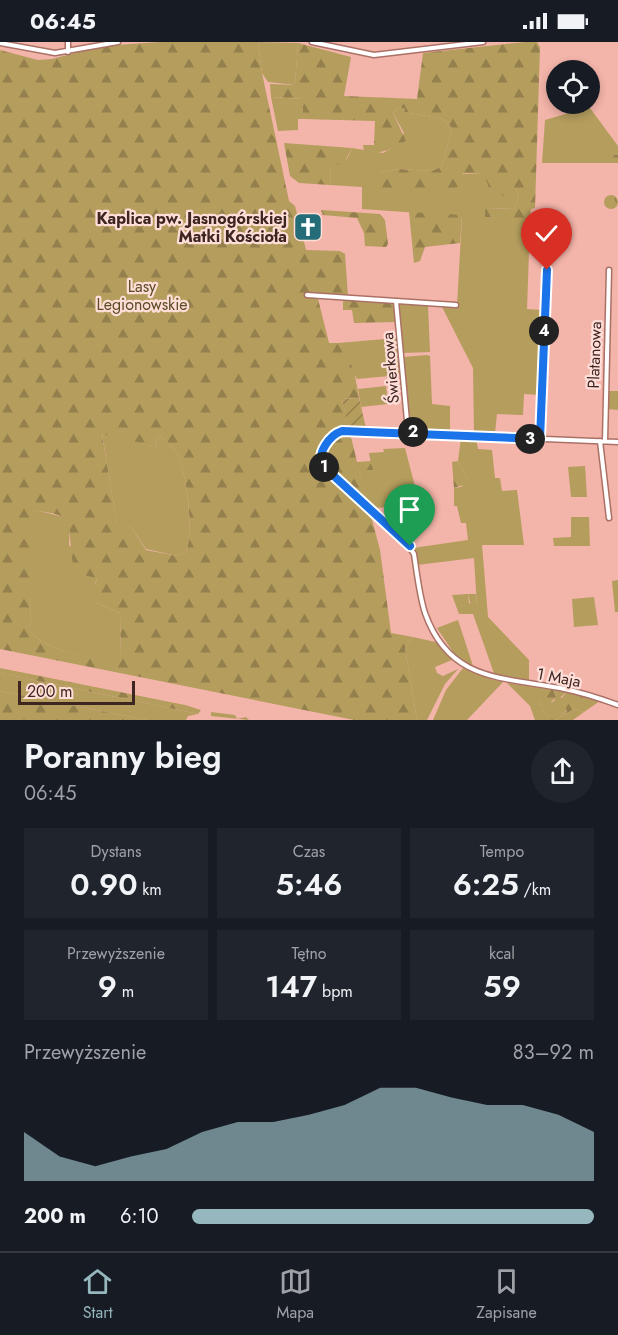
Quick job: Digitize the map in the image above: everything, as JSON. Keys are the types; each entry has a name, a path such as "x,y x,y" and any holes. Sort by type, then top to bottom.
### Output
{"street":[{"path":"68,42 68,52"},
{"path":"0,43 38,52 68,52 118,42"},
{"path":"312,42 374,55 483,42"},
{"path":"540,439 547,270"},
{"name":"Platanowa","path":"609,270 602,441 609,518"},
{"path":"307,295 456,305"},
{"name":"Świerkowa","path":"396,301 408,432"},
{"name":"1 Maja","path":"408,432 342,431 327,442 320,462 383,524 410,546 425,613 440,641 453,658 466,668 494,678 561,688 618,705"},
{"path":"408,432 618,442"}],"green space":[{"name":"Lasy Legionowskie","path":"160,42 258,42 262,73 289,201 295,206 306,250 340,251 345,254 348,296 317,295 329,343 338,343 354,370 359,398 342,399 357,462 371,461 373,470 359,470 380,550 391,633 413,637 405,648 417,720 354,720 0,649 0,50 38,60 52,59 101,46","holes":["102,434 157,447 156,439 160,436 176,451 187,491 189,531 186,552 177,556 146,550 131,527 117,524","35,510 57,514 67,521 72,560 78,574 97,578 92,597 96,603 120,613 121,660 116,662 59,649 38,639 31,632 29,514"]},
{"path":"258,42 298,43 295,85 268,82 262,73"},
{"path":"537,42 540,47 535,208 531,209 530,223 492,223 494,218 485,217 485,209 514,208 519,195 516,189 505,196 491,193 484,174 463,173 462,181 452,193 381,188 377,178 380,173 399,169 432,171 442,166 452,128 443,119 404,112 405,109 399,107 393,113 406,141 376,153 364,151 363,145 374,145 375,121 303,119 303,99 271,97 270,84 295,85 298,43 351,57 344,96 417,99 423,53"},
{"path":"271,97 303,99 303,119 298,119 298,130 278,131"},
{"path":"399,107 405,109 404,112 443,119 452,128 442,166 432,171 399,169 380,173 485,174 491,193 516,189 519,195 514,208 486,209 486,217 495,218 492,223 530,223 527,309 543,310 541,395 524,394 523,415 497,414 495,433 474,432 473,368 441,305 457,306 462,216 362,209 362,187 330,185 331,165 347,159 352,148 383,153 398,144 404,133 393,113"},
{"path":"565,114 594,114 618,146 618,155 592,155 591,163 542,163 545,120"},
{"path":"284,143 352,148 343,165 331,165 330,185 299,183 290,176"},
{"path":"591,155 618,155 618,163 591,163"},
{"path":"608,195 614,195 618,202 614,209 608,209 604,205 604,199"},
{"path":"321,210 380,214 385,220 388,244 386,247 365,246 364,233 357,218 323,215"},
{"path":"409,212 462,215 460,243 425,247 420,261 414,263"},
{"path":"343,299 393,302 396,322 354,323 352,310 343,310"},
{"path":"398,302 428,305 430,352 402,353"},
{"path":"397,338 400,375 357,379 338,343"},
{"path":"430,356 432,404 450,406 450,432 412,431 409,428 403,357"},
{"path":"386,386 388,404 361,407 358,389"},
{"path":"607,391 618,391 618,410 607,409"},
{"path":"359,398 366,428 348,427 342,399"},
{"path":"102,433 157,447 156,439 160,436 176,451 182,466 187,491 189,532 186,552 177,556 146,549 131,527 117,525"},
{"path":"461,438 476,438 478,449 492,450 495,478 500,478 502,491 517,490 524,545 482,545 488,617 529,660 529,682 495,676 473,614 459,614 452,595 468,594 469,603 477,606 474,558 417,565 413,548 468,540 466,523 461,523 457,506 454,506 454,488 461,487 468,480 458,461"},
{"path":"405,448 420,506 371,508 368,506 359,470 372,469 369,453 384,452 383,449"},
{"path":"458,461 468,480 466,484 454,488 452,462"},
{"path":"585,466 587,497 571,497 568,467"},
{"path":"35,510 64,517 70,524 69,545 97,578 96,603 120,613 121,660 116,663 82,656 48,645 31,632 28,514"},
{"path":"571,517 589,517 590,546 554,546 553,538 571,537"},
{"path":"618,580 618,612 615,612 612,581"},
{"path":"468,594 476,594 477,606 483,611 473,614"},
{"path":"594,597 598,625 574,627 572,599"},
{"path":"458,620 474,669 457,658 437,628"},
{"path":"413,637 440,643 452,660 435,667 437,673 443,676 458,669 445,684 427,720 417,720 405,648"},
{"path":"0,668 201,710 198,714 0,673"},
{"path":"463,668 493,680 504,681 467,720 433,720 446,690"},
{"path":"0,673 198,714 188,716 186,720 147,720 0,691"},
{"path":"507,683 549,689 538,701 542,706 554,701 556,696 553,689 567,692 561,697 567,710 563,714 553,713 548,717 542,710 542,720 535,720 530,706"},
{"path":"553,689 556,697 546,707 542,706 538,701 539,695"},
{"path":"0,691 147,720 0,720"},
{"path":"567,692 600,701 584,712 574,709 555,720 542,720 542,710 548,717 553,712 563,714 567,711 561,699"},
{"path":"574,709 584,712 573,720 555,720"},
{"path":"211,712 235,715 237,719 211,716"}],"place":[{"name":"Kaplica pw. Jasnogórskiej Matki Kościoła","path":"308,227"}],"route":[{"path":"410,546 375,517 323,466 320,462 327,442 342,431 540,439 547,270"}]}
